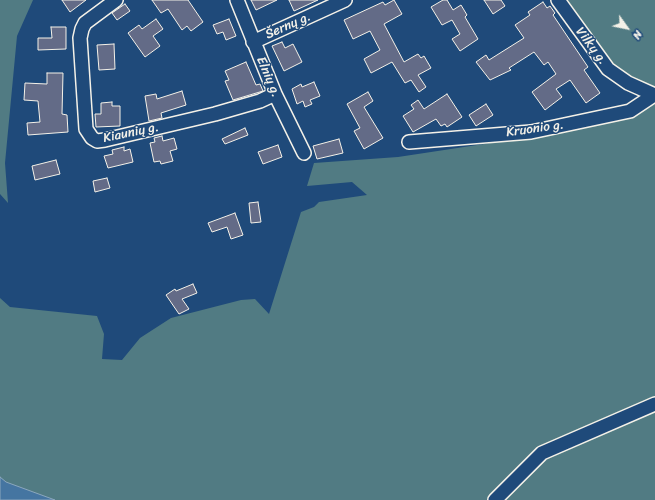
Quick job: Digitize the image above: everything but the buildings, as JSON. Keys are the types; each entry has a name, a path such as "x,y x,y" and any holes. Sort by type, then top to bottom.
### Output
{"street":[{"name":"Kiaunių g.","path":"116,0 86,23 81,34 86,129 92,138 97,141 215,114 260,101 275,94"},
{"name":"Elnių g.","path":"237,0 275,94 304,153"},
{"name":"Šernų g.","path":"253,42 346,0"},
{"name":"Vilkų g.","path":"558,0 608,69 628,83 655,95"},
{"name":"Kruonio g.","path":"409,142 531,132 630,111 655,95"},
{"path":"495,500 542,453 655,404"}],"green space":[{"path":"0,0 33,0 17,36 5,163 8,203 0,194"},
{"path":"564,0 655,0 655,500 0,500 0,298 10,307 97,316 104,334 102,359 122,360 140,338 171,318 241,300 255,299 269,314 301,212 314,207 319,202 367,195 352,182 307,186 314,163 398,157 563,132 651,107 582,27"}],"water":[{"path":"0,477 6,482 55,500 0,500"}]}
